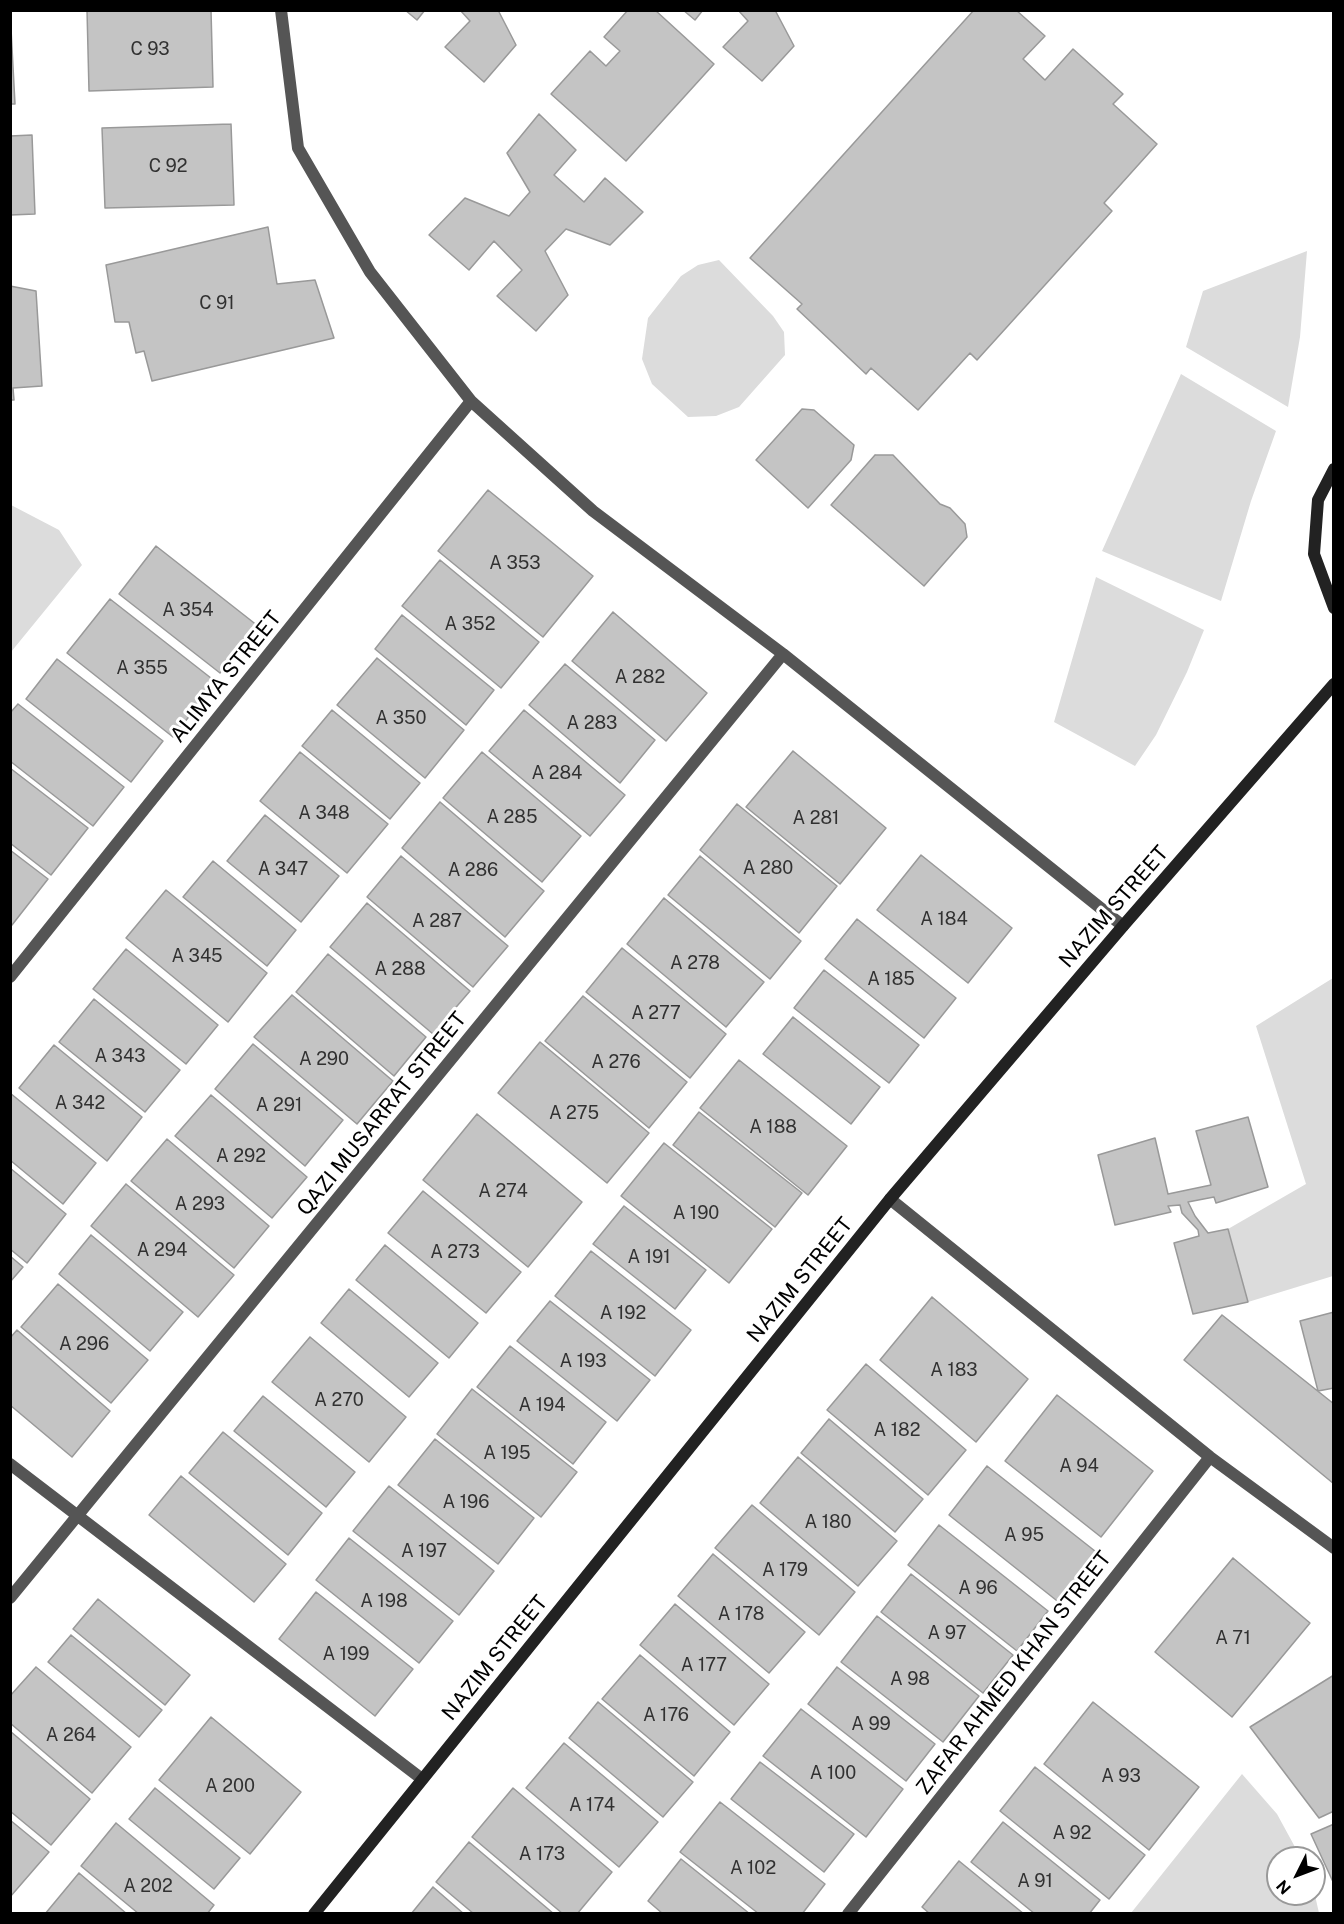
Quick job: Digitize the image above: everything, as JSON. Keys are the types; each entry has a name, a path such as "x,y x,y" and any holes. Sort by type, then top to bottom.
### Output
{"street":[{"path":"281,10 298,148 370,272 471,401 594,511 783,654 1123,926"},
{"name":"ALIMYA STREET","path":"10,977 471,401"},
{"path":"1334,469 1318,500 1314,554 1334,608"},
{"name":"QAZI MUSARRAT STREET","path":"10,1598 783,654"},
{"name":"NAZIM STREET","path":"314,1914 890,1199 1334,684"},
{"path":"890,1199 1210,1457 1334,1548"},
{"name":"ZAFAR AHMED KHAN STREET","path":"848,1914 1210,1457"},
{"path":"10,1464 422,1779"}],"shaded area":[{"path":"1307,251 1300,337 1288,407 1186,347 1203,291"},
{"path":"719,260 773,316 784,332 785,355 739,407 716,416 688,417 652,384 642,359 648,318 681,276 698,265"},
{"path":"1181,374 1276,431 1251,501 1221,601 1102,551"},
{"path":"11,505 59,530 82,565 11,652"},
{"path":"1096,577 1204,630 1187,672 1156,735 1135,766 1054,722"},
{"path":"1333,978 1333,1276 1248,1302 1228,1229 1306,1184 1256,1026"},
{"path":"1242,1774 1277,1814 1294,1846 1266,1846 1266,1906 1317,1906 1319,1913 1131,1913"}],"building":[{"path":"10,10 15,104 10,104"},
{"path":"87,10 211,10 213,87 89,91"},
{"path":"405,10 425,10 417,20"},
{"path":"460,10 498,10 516,45 484,82 445,47 470,21"},
{"path":"628,10 655,10 714,64 626,161 551,94 590,51 606,66 620,51 604,37"},
{"path":"683,10 703,10 695,20"},
{"path":"738,10 775,10 794,46 762,81 723,47 748,21"},
{"path":"974,10 1016,10 1045,36 1023,59 1045,80 1073,49 1123,94 1113,104 1157,144 1104,203 1112,211 977,360 970,353 918,410 871,368 866,374 797,309 802,304 750,258"},
{"path":"539,114 576,150 554,175 584,202 605,178 643,212 610,245 566,229 545,251 568,295 536,331 497,296 522,270 494,241 469,270 429,235 465,198 509,216 530,192 507,153"},
{"path":"231,124 234,205 105,208 102,128"},
{"path":"32,135 35,214 10,215 10,136"},
{"path":"268,227 277,284 315,280 334,338 152,381 144,351 136,353 129,322 115,322 106,265"},
{"path":"10,286 36,291 42,386 13,388 14,400 10,400"},
{"path":"802,409 814,410 854,445 851,460 808,508 756,460"},
{"path":"875,455 893,455 940,504 950,508 965,524 967,537 924,586 831,505"},
{"path":"488,490 593,576 543,637 438,551"},
{"path":"156,546 258,626 220,673 119,594"},
{"path":"440,560 539,642 501,688 402,606"},
{"path":"110,599 216,682 173,737 67,653"},
{"path":"613,612 707,693 666,741 572,661"},
{"path":"402,615 494,690 466,725 375,649"},
{"path":"377,658 464,730 425,778 337,705"},
{"path":"57,659 163,741 131,782 26,699"},
{"path":"565,664 655,740 620,783 529,705"},
{"path":"18,704 124,787 93,826 10,761 10,713"},
{"path":"332,710 420,783 390,819 302,746"},
{"path":"524,710 625,795 590,836 489,751"},
{"path":"793,751 886,828 840,884 746,807"},
{"path":"300,752 388,824 347,873 260,801"},
{"path":"482,752 581,836 542,882 443,798"},
{"path":"10,768 88,828 51,875 10,843"},
{"path":"440,802 544,891 505,937 402,848"},
{"path":"737,804 837,886 799,933 700,850"},
{"path":"265,815 339,876 301,922 227,861"},
{"path":"10,850 48,879 12,925 10,924"},
{"path":"921,855 1012,928 968,983 877,910"},
{"path":"401,856 508,946 473,987 367,897"},
{"path":"700,856 801,941 770,979 668,895"},
{"path":"213,861 296,930 267,966 183,897"},
{"path":"166,890 267,973 228,1022 126,938"},
{"path":"664,898 764,982 726,1027 627,944"},
{"path":"367,903 470,991 433,1034 330,947"},
{"path":"857,919 956,998 924,1038 825,959"},
{"path":"622,948 726,1034 690,1078 586,992"},
{"path":"126,949 218,1025 186,1064 93,989"},
{"path":"328,954 426,1037 394,1076 296,992"},
{"path":"824,970 919,1045 889,1083 794,1008"},
{"path":"292,995 393,1081 357,1124 254,1037"},
{"path":"583,996 687,1082 649,1128 545,1041"},
{"path":"94,999 180,1070 145,1112 59,1042"},
{"path":"793,1017 880,1087 851,1124 763,1054"},
{"path":"540,1042 649,1133 607,1183 498,1093"},
{"path":"253,1044 343,1120 305,1166 215,1089"},
{"path":"54,1045 142,1117 107,1161 19,1088"},
{"path":"739,1060 847,1146 808,1195 700,1108"},
{"path":"10,1093 96,1163 63,1204 10,1160"},
{"path":"211,1095 307,1177 272,1218 175,1136"},
{"path":"699,1112 802,1193 775,1227 673,1145"},
{"path":"477,1114 582,1202 528,1267 423,1180"},
{"path":"1248,1117 1268,1187 1216,1203 1214,1197 1188,1202 1208,1233 1228,1229 1248,1302 1193,1314 1174,1243 1199,1236 1198,1230 1182,1213 1180,1205 1168,1206 1171,1212 1115,1225 1098,1155 1155,1138 1168,1194 1211,1185 1196,1131"},
{"path":"167,1139 269,1226 234,1268 131,1181"},
{"path":"664,1143 772,1229 729,1283 621,1196"},
{"path":"10,1168 66,1214 27,1263 10,1249"},
{"path":"126,1184 234,1275 198,1317 91,1226"},
{"path":"423,1191 521,1272 486,1313 388,1233"},
{"path":"624,1206 706,1270 675,1309 593,1244"},
{"path":"91,1235 183,1312 150,1351 59,1274"},
{"path":"385,1245 478,1323 449,1358 356,1280"},
{"path":"591,1251 691,1330 655,1376 555,1296"},
{"path":"10,1256 23,1267 10,1282"},
{"path":"58,1284 148,1360 111,1403 21,1327"},
{"path":"349,1289 438,1363 409,1397 321,1323"},
{"path":"932,1297 1028,1379 976,1442 880,1360"},
{"path":"550,1301 650,1380 617,1421 517,1341"},
{"path":"1334,1312 1334,1388 1318,1391 1300,1321"},
{"path":"1222,1315 1334,1404 1334,1484 1184,1360"},
{"path":"17,1330 110,1411 72,1457 10,1405 10,1338"},
{"path":"310,1337 406,1417 369,1462 272,1382"},
{"path":"510,1346 606,1422 573,1464 477,1387"},
{"path":"866,1364 966,1450 928,1495 827,1410"},
{"path":"472,1389 577,1472 541,1517 437,1434"},
{"path":"1057,1395 1153,1471 1101,1537 1005,1461"},
{"path":"263,1396 355,1472 326,1507 234,1431"},
{"path":"829,1419 923,1499 895,1532 801,1453"},
{"path":"223,1432 322,1513 288,1555 189,1473"},
{"path":"435,1439 534,1518 498,1564 398,1485"},
{"path":"798,1457 897,1541 858,1586 760,1503"},
{"path":"987,1466 1100,1555 1061,1604 949,1515"},
{"path":"181,1476 286,1564 254,1602 149,1515"},
{"path":"389,1486 494,1571 459,1615 353,1531"},
{"path":"752,1505 855,1592 819,1635 715,1548"},
{"path":"939,1525 1048,1611 1017,1651 908,1565"},
{"path":"349,1538 453,1621 419,1663 316,1580"},
{"path":"713,1554 805,1632 769,1673 678,1596"},
{"path":"1233,1558 1310,1623 1232,1717 1155,1652"},
{"path":"911,1574 1013,1655 983,1693 881,1612"},
{"path":"316,1592 413,1669 375,1716 279,1639"},
{"path":"98,1599 190,1675 165,1705 73,1629"},
{"path":"675,1604 769,1684 734,1725 640,1645"},
{"path":"877,1616 979,1696 943,1742 841,1662"},
{"path":"71,1635 162,1710 139,1737 48,1662"},
{"path":"640,1655 730,1732 694,1776 602,1699"},
{"path":"36,1667 131,1747 92,1793 10,1723 10,1696"},
{"path":"837,1667 935,1744 906,1781 808,1704"},
{"path":"1334,1675 1334,1811 1319,1818 1250,1727"},
{"path":"598,1702 693,1782 663,1817 569,1738"},
{"path":"1093,1702 1199,1787 1149,1850 1044,1764"},
{"path":"801,1709 903,1789 866,1837 763,1756"},
{"path":"211,1717 301,1792 250,1854 159,1780"},
{"path":"10,1731 90,1799 51,1845 10,1811"},
{"path":"564,1743 658,1822 619,1867 526,1788"},
{"path":"760,1762 854,1834 824,1872 731,1799"},
{"path":"1035,1767 1145,1855 1109,1899 1000,1811"},
{"path":"155,1788 240,1858 214,1889 129,1819"},
{"path":"513,1788 612,1872 577,1914 563,1914 472,1837"},
{"path":"720,1802 825,1884 802,1914 759,1914 680,1852"},
{"path":"10,1820 49,1852 10,1897"},
{"path":"1003,1822 1100,1900 1089,1914 1035,1914 971,1862"},
{"path":"116,1823 214,1905 207,1914 139,1914 81,1866"},
{"path":"1334,1824 1334,1884 1326,1867 1326,1846 1317,1846 1311,1834"},
{"path":"469,1842 554,1914 474,1914 436,1882"},
{"path":"681,1859 750,1914 663,1914 648,1901"},
{"path":"959,1861 1024,1914 930,1914 922,1907"},
{"path":"79,1873 127,1914 45,1914"},
{"path":"433,1887 464,1914 411,1914"}]}
